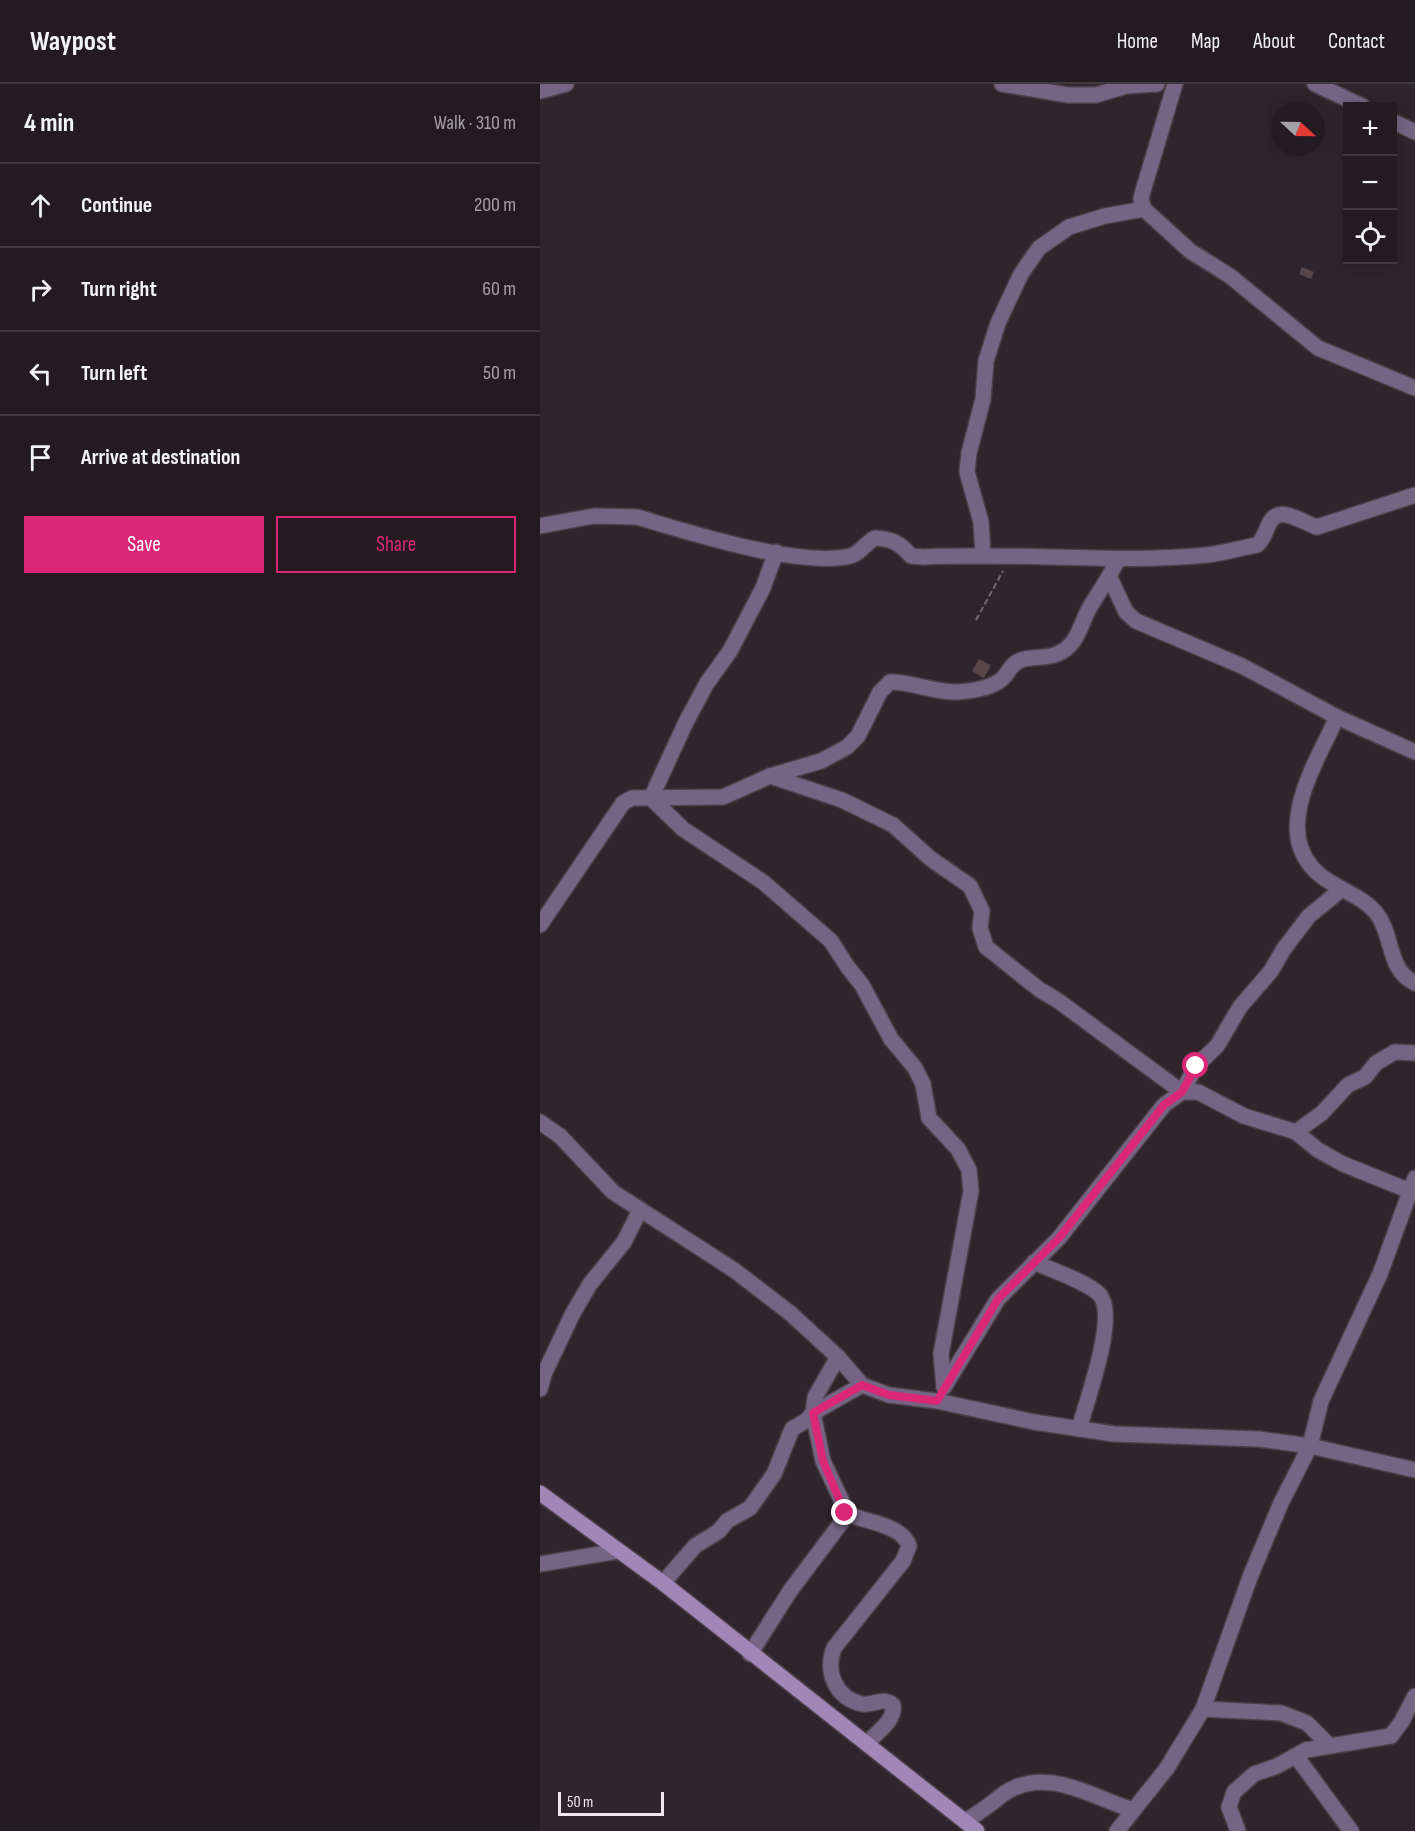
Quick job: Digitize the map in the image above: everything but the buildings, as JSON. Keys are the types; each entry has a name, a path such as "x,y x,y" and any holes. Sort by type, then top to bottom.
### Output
{"main road":[{"path":"540,1493 663,1583 750,1654 971,1826"}],"street":[{"path":"540,92 566,84"},
{"path":"1002,84 1068,95 1096,95 1126,86 1157,84"},
{"path":"1175,84 1141,199 1144,209 1190,250 1230,276 1318,348 1415,388"},
{"path":"1314,84 1353,102"},
{"path":"1397,123 1415,132"},
{"path":"983,554 981,522 967,472 969,453 984,399 986,362 998,324 1021,274 1039,248 1069,227 1105,216 1144,209"},
{"path":"540,515 547,525 594,516 637,517 776,552 821,558 851,556 875,538 890,539 902,545 912,555 1009,554 1118,559 1208,555 1257,545 1262,541 1270,521 1280,515 1299,517 1307,525 1317,527 1415,495"},
{"path":"651,798 686,722 707,683 730,651 763,588 776,552"},
{"path":"540,925 615,811 632,798 723,797 770,776 806,768 847,747 858,736 880,692 890,682 906,682 946,691 978,689 1002,680 1009,668 1020,660 1056,655 1077,638 1089,608 1110,578 1118,559"},
{"path":"1110,578 1126,612 1136,621 1242,666 1337,717 1415,752"},
{"path":"1337,717 1307,784 1296,821 1300,844 1311,867 1374,910 1384,924 1399,972 1415,982"},
{"path":"770,776 842,800 892,825 931,860 970,885 982,911 980,928 986,947 1040,990 1182,1092 1198,1092 1244,1116 1296,1132 1318,1150 1342,1164 1412,1185 1380,1274 1321,1401 1310,1446 1281,1503 1250,1576 1203,1709 1167,1767 1117,1831"},
{"path":"651,798 683,829 763,882 831,941 862,985 891,1039 915,1068 923,1084 929,1118 958,1149 969,1170 970,1191 941,1354 940,1394"},
{"path":"940,1394 998,1299 1059,1238 1164,1105 1182,1092 1196,1066 1217,1046 1240,1007 1271,971 1283,950 1309,916 1342,889"},
{"path":"1296,1132 1322,1113 1348,1085 1365,1077 1376,1063 1395,1052 1415,1053"},
{"path":"540,1122 560,1136 613,1192 734,1270 790,1313 838,1357 862,1385 889,1395 940,1394 1034,1422 1079,1429 1114,1434 1259,1439 1310,1446 1415,1470"},
{"path":"540,1389 544,1374 573,1313 590,1284 624,1242 640,1210"},
{"path":"1034,1262 1093,1289 1103,1301 1106,1332 1079,1429"},
{"path":"750,1654 790,1591 844,1519 845,1513 823,1461 813,1413 815,1397 838,1357"},
{"path":"663,1583 695,1546 719,1532 727,1521 750,1508 774,1474 792,1429 807,1420 813,1413 862,1385"},
{"path":"845,1513 899,1533 907,1539 909,1546 897,1569 834,1648 830,1658 828,1669 833,1682 855,1701 866,1704 883,1700 893,1705 894,1711 889,1721 878,1729 867,1744"},
{"path":"540,1564 618,1551"},
{"path":"1238,1831 1229,1807 1234,1792 1254,1774 1306,1750 1391,1736 1415,1696"},
{"path":"1203,1709 1281,1713 1307,1723 1329,1745"},
{"path":"1296,1756 1350,1831"},
{"path":"971,1826 1003,1794 1034,1781 1051,1781 1133,1810"}],"path":[{"path":"976,620 1001,576 1009,554"}],"route":[{"path":"845,1513 823,1461 813,1413 862,1385 889,1395 937,1401 998,1299 1059,1238 1080,1208 1127,1155 1164,1105 1182,1092 1196,1066"}]}
